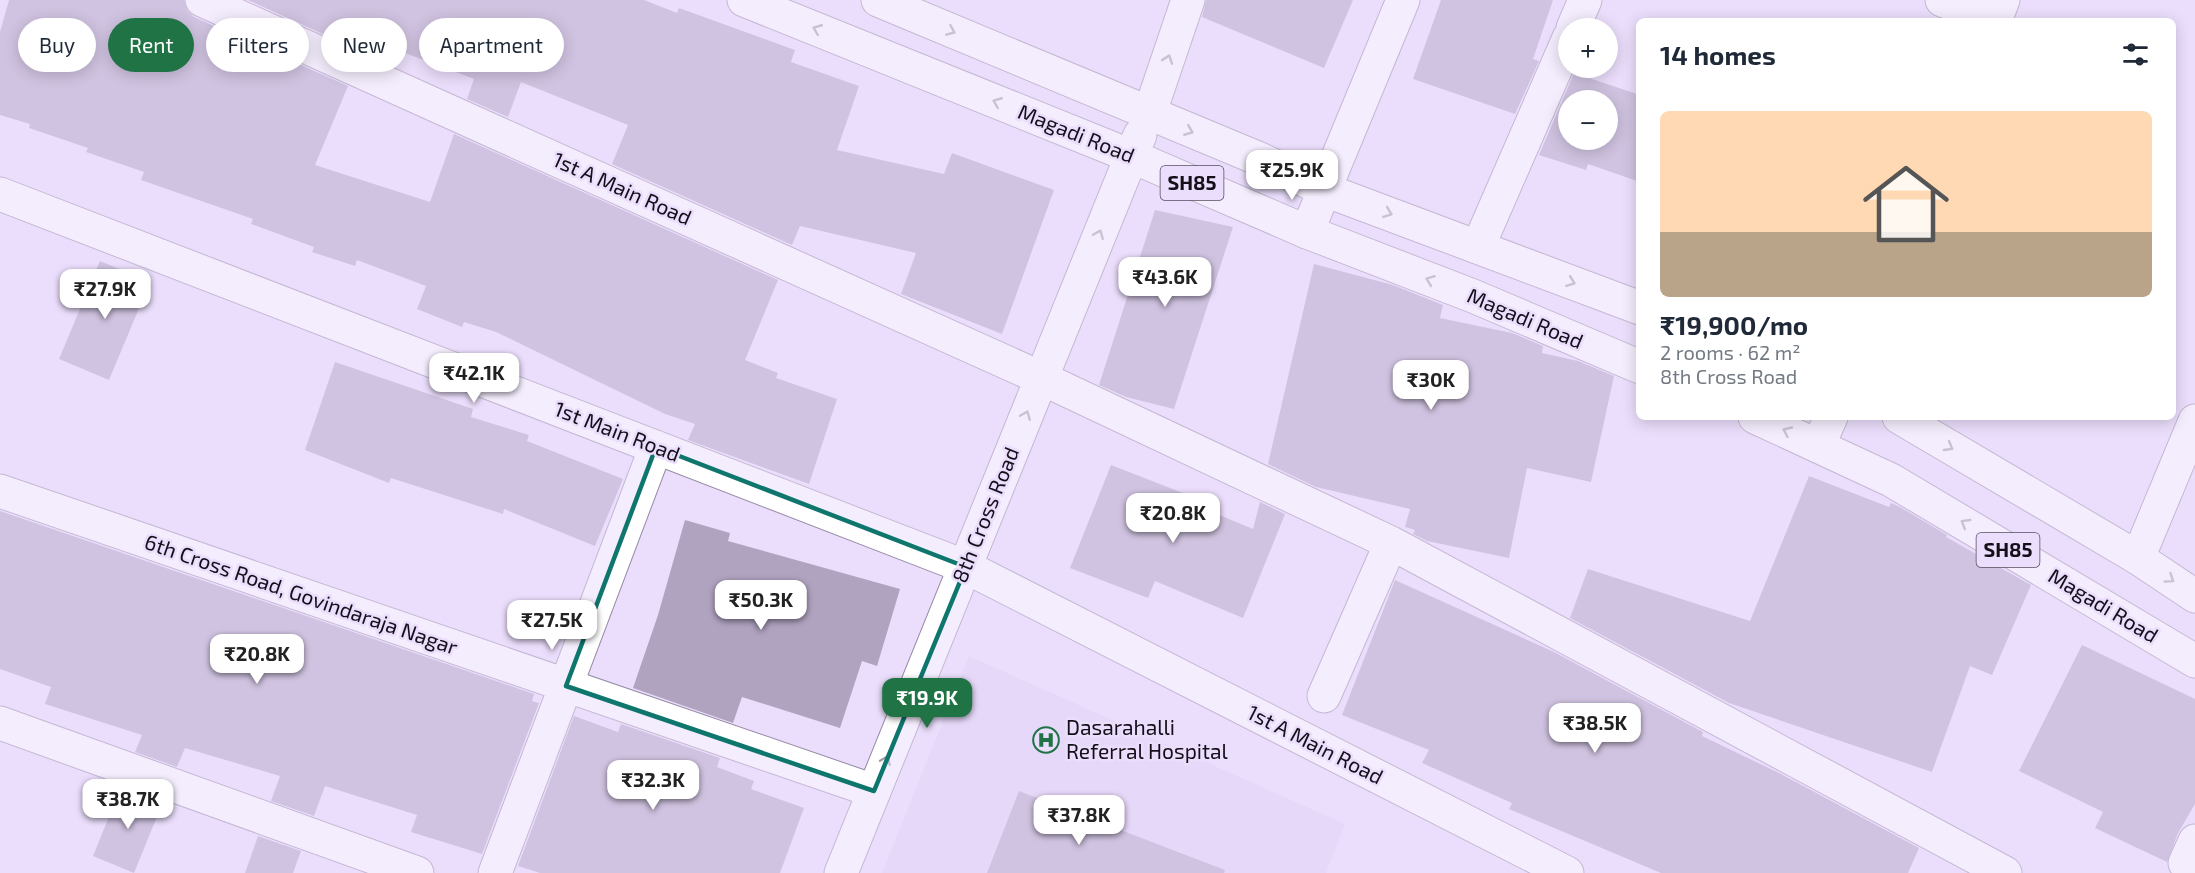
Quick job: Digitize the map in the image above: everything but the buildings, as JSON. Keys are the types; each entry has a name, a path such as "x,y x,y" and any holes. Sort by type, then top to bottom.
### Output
{"street":[{"name":"1st A Main Road","path":"202,0 1041,378 1391,543 2005,873"},
{"name":"Magadi Road","path":"744,0 1131,156 1307,232 1473,297 1636,365"},
{"name":"SH85","path":"878,0 915,8 1149,115 1325,190 1636,306"},
{"name":"8th Cross Road","path":"841,873 1149,115 1188,0"},
{"path":"1307,232 1403,0"},
{"path":"1577,18 1585,0"},
{"path":"1942,0 1987,18"},
{"path":"1996,18 2003,0"},
{"path":"1478,247 1558,63"},
{"name":"1st Main Road","path":"0,194 966,567"},
{"name":"Magadi Road","path":"1770,420 1824,431 1891,480 2195,661"},
{"name":"SH85","path":"1904,420 2138,558 2195,596"},
{"path":"2138,558 2195,421"},
{"path":"495,873 656,447"},
{"name":"6th Cross Road, Govindaraja Nagar","path":"0,491 874,791"},
{"path":"1324,696 1391,543"},
{"name":"1st A Main Road","path":"966,567 1567,873"},
{"path":"0,723 417,873"}],"highlighted area":[{"path":"656,447 966,567 874,791 566,686"}],"shaded area":[{"name":"Dasarahalli Referral Hospital","path":"969,656 1345,824 1326,873 882,873"}],"place":[{"name":"Dasarahalli Referral Hospital","path":"1046,740"}]}
